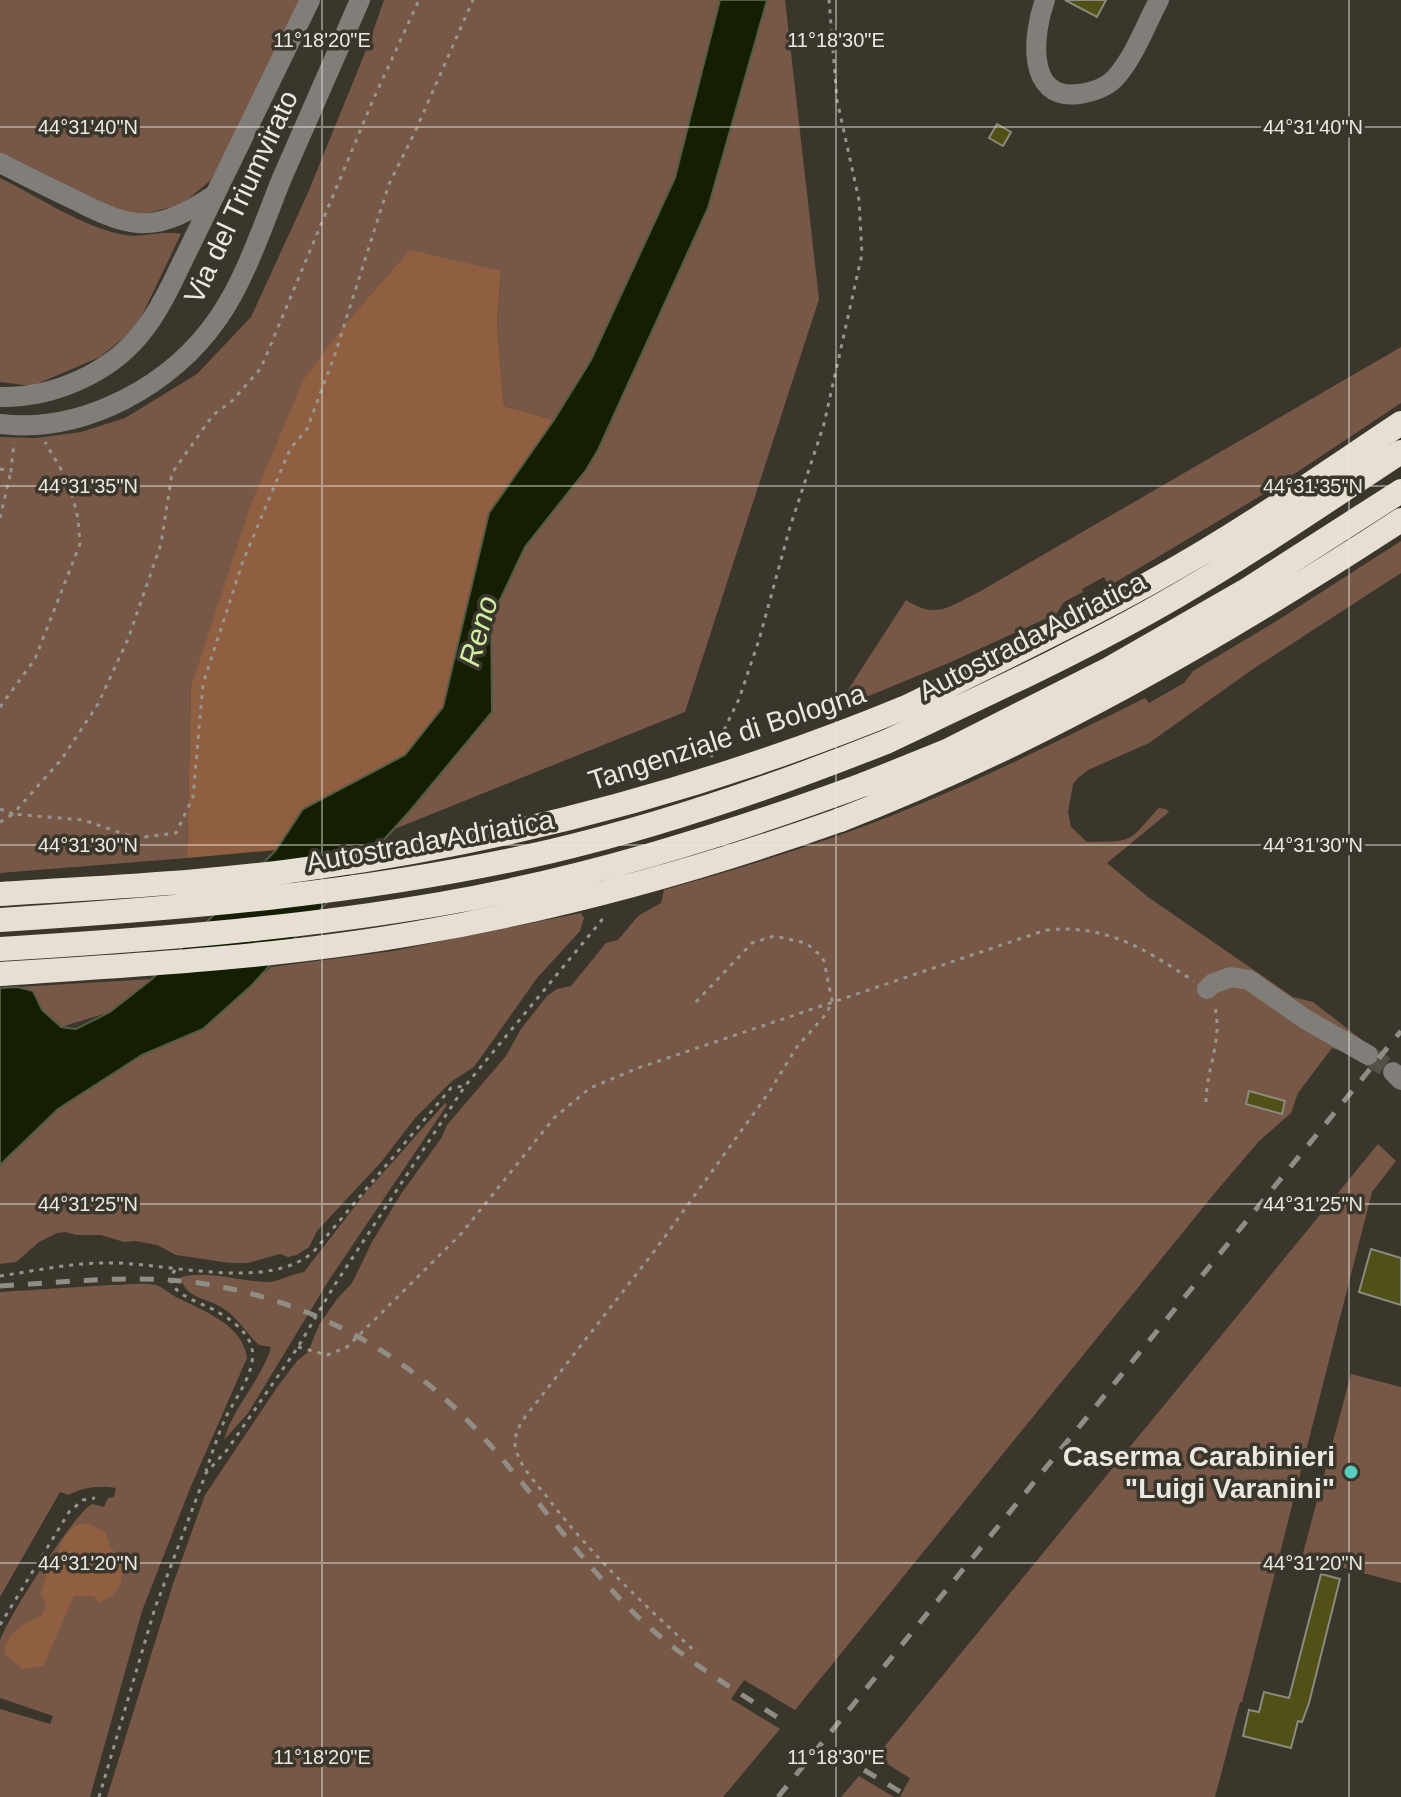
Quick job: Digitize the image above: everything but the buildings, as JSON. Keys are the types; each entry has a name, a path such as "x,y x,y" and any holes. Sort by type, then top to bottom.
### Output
{"highway":[{"name":"Tangenziale di Bologna","path":"0,894 287,871 493,837 581,817 695,784 838,735 911,705 1066,628 1157,579 1401,423"},
{"name":"Autostrada Adriatica","path":"0,920 290,897 466,869 640,828 812,772 886,742 1035,671 1172,598 1232,563 1401,452"},
{"path":"0,949 263,929 441,904 617,865 703,840 865,784 947,751 1136,654 1245,591 1401,491"},
{"path":"0,974 238,957 416,934 590,897 706,865 918,790 1120,691 1260,610 1401,520"}],"street":[{"path":"0,397 41,393 73,383 113,359 136,339 171,285 310,0"},
{"name":"Via del Triumvirato","path":"16,427 59,422 112,405 182,360 210,329 234,292 360,0"},
{"path":"1045,0 1035,49 1038,67 1051,88 1072,95 1089,93 1117,76 1159,0"},
{"path":"0,163 107,217 129,223 144,224 185,214 214,195"},
{"path":"1207,989 1231,977 1249,980 1305,1019 1368,1055"}],"path":[{"path":"0,822 13,814 61,760 98,704 128,639 161,544 172,473 213,415 232,401 261,368 373,100 419,0"},
{"path":"0,809 13,814 83,820 136,838 176,833 193,797 203,684 243,561 290,449 307,429 335,354 389,184 473,0"},
{"path":"711,757 749,671 790,527 824,424 862,254 859,200 837,100 829,0"},
{"path":"0,518 11,471 16,427"},
{"path":"0,707 35,659 80,544 78,518 69,483 16,427"},
{"path":"0,469 11,471"},
{"path":"206,1473 227,1450 298,1347 334,1286 465,1086 606,915"},
{"path":"298,1347 327,1355 347,1347 461,1234 554,1118 590,1088 638,1068 1029,934 1067,928 1112,935 1151,954 1207,989 1215,1008 1218,1030 1216,1053 1207,1078 1206,1102"},
{"path":"696,1002 752,943 774,936 806,943 819,954 824,961 832,1001 827,1013 796,1048 770,1091 656,1249 516,1433 517,1453 527,1471 592,1553 642,1604 697,1653"},
{"path":"0,1276 102,1263 175,1270 262,1273 300,1262 315,1250 451,1088 465,1086"},
{"path":"99,1797 155,1608 225,1418 247,1377 252,1349 240,1329 229,1319 172,1285 175,1270"},
{"path":"0,1625 69,1512 83,1500 95,1498"}],"shaded area":[{"path":"0,0 302,0 211,180 181,205 135,216 85,201 0,157"},
{"path":"384,0 720,0 675,178 591,360 554,420 504,406 497,323 501,271 191,687 187,858 0,873 0,437 36,438 81,432 125,418 197,374 251,317 307,195"},
{"path":"767,0 785,0 819,299 685,712 392,830 492,712 491,619 525,547 586,470 708,208"},
{"path":"0,178 77,219 109,231 132,236 181,234 136,328 100,357 32,386 0,382"},
{"path":"410,250 501,271 497,323 504,406 554,420 489,513 443,707 405,755 303,809 276,850 187,858 191,687 251,504 304,379 343,327"},
{"path":"1401,347 1401,403 1267,492 1109,586 1104,577 1082,589 1083,592 1064,602 1056,614 835,710 906,600 935,610 960,602"},
{"path":"1401,541 1401,573 1253,669 1149,743 1088,770 1073,784 1068,812 1071,827 1087,842 1110,842 1132,836 1159,808 1166,809 1169,812 1107,863 1148,897 1293,997 1313,1002 1362,1040 1350,1054 1332,1048 1298,1093 1291,1113 1259,1141 1214,1194 795,1710 744,1680 731,1699 780,1729 723,1797 107,1797 173,1584 205,1495 278,1386 308,1352 319,1325 352,1283 372,1242 447,1125 506,1056 521,1029 547,996 557,989 571,986 606,943 618,940 638,916 661,903 664,890 862,827 970,782 1145,698 1149,703 1184,683 1193,671"},
{"path":"581,913 584,918 580,931 537,978 474,1067 452,1081 415,1118 382,1161 317,1231 309,1247 297,1255 288,1257 280,1254 248,1263 230,1263 176,1255 157,1245 136,1241 124,1242 101,1235 66,1232 39,1242 16,1262 0,1264 0,1165 58,1109 142,1055 203,1029 271,967 393,951"},
{"path":"152,979 110,1012 61,1027 17,987"},
{"path":"445,1103 447,1105 329,1280 248,1413 224,1440 271,1347 259,1345 224,1309 192,1294 181,1277 213,1275 270,1282 304,1272 366,1192"},
{"path":"1378,1144 1396,1161 1372,1192 1215,1797 900,1797 910,1778 876,1757"},
{"path":"111,1285 161,1287 221,1320 238,1337 247,1358 191,1486 142,1611 90,1797 0,1797 0,1709 50,1724 53,1716 0,1698 0,1642 4,1631 26,1592 71,1526 92,1504 104,1507 108,1498 114,1497 116,1488 92,1487 69,1495 60,1492 0,1597 0,1292"},
{"path":"1351,1374 1401,1387 1401,1583 1302,1557"},
{"path":"88,1523 105,1532 110,1547 122,1561 119,1586 112,1595 99,1602 93,1596 74,1596 43,1666 22,1669 5,1654 8,1640 22,1626 41,1616 46,1606 41,1593 46,1575 64,1538 75,1525"},
{"path":"859,1776 894,1797 841,1797"}],"water":[{"name":"Reno","path":"720,0 767,0 708,208 598,450 586,470 525,547 491,619 492,712 409,812 252,985 203,1029 142,1055 58,1109 0,1165 0,988 17,987 33,991 42,1010 61,1027 76,1029 110,1012 152,979 276,850 303,809 405,755 443,707 489,513 554,420 591,360 675,178"}],"tunnel":[{"path":"1368,1055 1393,1072"}],"railway":[{"path":"778,1797 1401,1031"},
{"path":"0,1286 124,1279 199,1283 275,1301 348,1331 414,1373 472,1425 594,1571 638,1617 691,1660 785,1722"},
{"path":"864,1770 909,1797"}],"place":[{"name":"Caserma Carabinieri \"Luigi Varanini\"","path":"1351,1472"}]}
